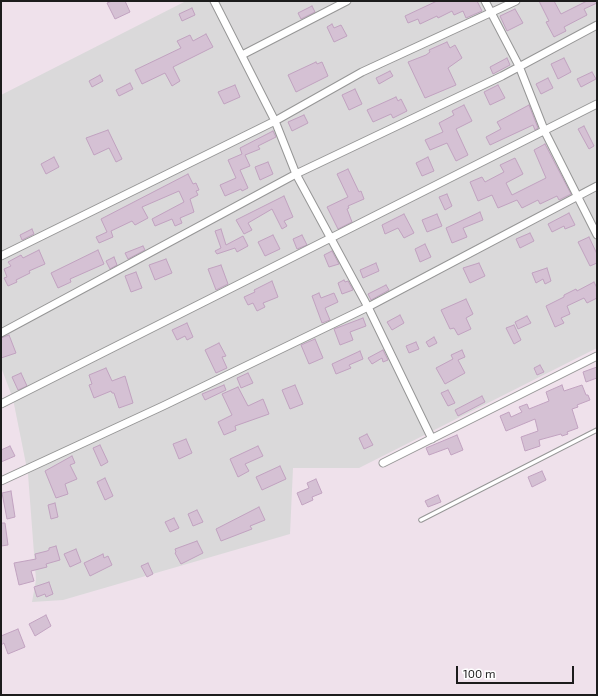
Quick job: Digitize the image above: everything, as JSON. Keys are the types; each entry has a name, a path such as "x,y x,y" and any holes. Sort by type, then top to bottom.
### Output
{"street":[{"path":"214,1 276,121 296,174 368,307 432,439"},
{"path":"242,55 347,1"},
{"path":"485,1 519,66 545,132 597,235"},
{"path":"1,256 276,121 362,72 491,14 516,1"},
{"path":"1,333 296,174 502,76 597,25"},
{"path":"1,404 545,132 597,104"},
{"path":"1,481 163,406 368,307 597,186"},
{"path":"383,463 597,356"}],"lane":[{"path":"421,520 597,430"}],"shaded area":[{"path":"186,1 597,1 597,348 359,468 293,468 290,534 63,600 32,602 36,580 28,474 13,399 1,367 1,95"}],"building":[{"path":"112,1 125,1 130,12 115,19 107,3"},
{"path":"437,1 477,1 482,11 466,18 463,11 454,15 452,11 438,18 437,16 420,24 418,19 408,23 405,16"},
{"path":"539,1 554,1 561,14 587,1 597,1 597,3 584,9 587,15 564,27 566,31 554,37 546,22 549,21"},
{"path":"312,6 315,12 301,19 298,13"},
{"path":"192,8 195,15 182,21 179,14"},
{"path":"515,9 523,23 507,31 500,16"},
{"path":"332,24 334,28 341,25 347,36 334,42 327,27"},
{"path":"206,34 213,47 173,67 180,81 172,86 165,73 142,84 135,70 181,48 177,41 190,35 193,41"},
{"path":"447,42 450,48 455,45 462,58 448,68 456,85 425,98 408,62 426,55 430,52 429,50"},
{"path":"507,58 510,65 493,74 490,67"},
{"path":"564,58 571,72 558,79 551,64"},
{"path":"316,62 317,64 322,62 328,76 296,92 288,75"},
{"path":"390,71 393,76 379,84 376,78"},
{"path":"592,72 596,79 581,87 577,79"},
{"path":"100,75 103,81 92,87 89,81"},
{"path":"548,78 553,88 541,94 536,84"},
{"path":"130,83 133,89 119,96 116,90"},
{"path":"235,85 240,97 224,104 218,92"},
{"path":"498,85 505,98 490,105 484,92"},
{"path":"355,89 362,104 349,110 342,95"},
{"path":"396,97 398,101 401,99 407,111 393,118 391,114 373,122 367,110"},
{"path":"464,105 472,121 456,129 468,155 456,161 447,143 430,150 425,140 443,132 439,123 454,115 452,111"},
{"path":"529,105 538,128 535,130 533,125 490,145 486,137 501,129 497,122"},
{"path":"304,115 308,123 292,131 288,122"},
{"path":"584,126 594,146 589,149 578,129"},
{"path":"108,130 122,159 116,162 109,148 94,155 86,138"},
{"path":"273,131 276,137 258,146 260,149 245,155 250,166 240,170 248,188 242,191 241,189 225,196 220,185 236,178 228,160 242,154 240,148"},
{"path":"545,144 571,194 559,200 557,196 540,204 538,200 522,208 517,200 498,208 492,195 478,201 470,182 482,177 485,182 504,172 500,165 515,158 523,174 506,183 512,195 546,178 534,150"},
{"path":"54,157 59,167 46,174 41,164"},
{"path":"428,157 434,171 422,176 416,163"},
{"path":"268,162 273,174 260,180 255,167"},
{"path":"348,169 364,199 348,206 349,208 347,209 352,222 338,229 327,207 348,197 337,174"},
{"path":"188,174 193,184 196,183 199,190 196,191 198,195 190,199 194,212 180,218 182,223 175,226 172,219 155,226 152,219 184,202 179,191 142,207 148,218 135,225 132,221 111,231 113,237 99,243 96,237 107,232 101,219"},
{"path":"447,194 452,206 445,210 439,197"},
{"path":"284,196 293,217 284,221 287,226 282,229 272,209 248,223 252,230 244,234 236,220"},
{"path":"480,212 483,220 463,228 467,237 452,243 446,228"},
{"path":"569,213 575,225 565,229 564,226 552,232 548,224"},
{"path":"404,214 414,233 404,238 398,228 385,234 382,225"},
{"path":"437,214 442,226 427,232 422,220"},
{"path":"32,229 34,234 22,240 20,235"},
{"path":"221,229 226,245 243,236 248,246 237,252 235,248 217,254 215,251 221,248 215,231"},
{"path":"530,233 534,241 520,248 516,239"},
{"path":"273,235 280,249 265,256 258,242"},
{"path":"302,235 307,245 297,249 293,239"},
{"path":"589,237 597,254 597,263 590,266 578,242"},
{"path":"425,244 431,257 420,262 415,249"},
{"path":"143,246 145,250 128,259 125,253"},
{"path":"39,250 45,264 29,271 30,273 8,286 4,278 7,277 4,269 11,266 8,262 21,255 23,258"},
{"path":"98,250 104,264 70,279 71,282 58,288 51,273"},
{"path":"332,251 339,264 329,267 324,255"},
{"path":"114,257 117,265 110,269 106,261"},
{"path":"166,259 172,273 155,280 149,265"},
{"path":"376,263 379,271 363,278 360,270"},
{"path":"479,263 485,276 470,283 463,268"},
{"path":"221,265 228,284 216,290 208,269"},
{"path":"547,268 551,281 545,284 543,279 536,283 532,273"},
{"path":"136,272 142,288 131,292 125,276"},
{"path":"344,280 345,282 348,281 353,290 342,294 338,283"},
{"path":"272,281 278,297 263,303 265,307 257,311 253,303 248,305 244,297"},
{"path":"594,282 597,288 597,298 587,303 584,298 567,306 570,314 561,318 564,323 555,327 546,306 576,289 577,291"},
{"path":"386,285 389,290 371,300 368,294"},
{"path":"319,293 321,298 334,293 338,302 325,308 330,320 322,323 312,296"},
{"path":"466,299 473,314 466,318 471,329 458,335 454,328 450,329 441,310"},
{"path":"400,315 404,323 392,330 387,322"},
{"path":"527,316 531,323 518,329 515,322"},
{"path":"363,318 366,326 350,332 353,340 340,345 334,329"},
{"path":"187,323 193,337 187,340 185,336 177,340 172,330"},
{"path":"514,325 521,340 514,344 506,328"},
{"path":"9,335 16,353 1,358 1,338"},
{"path":"434,337 437,343 429,347 426,342"},
{"path":"315,339 323,358 309,364 301,345"},
{"path":"416,342 419,349 409,353 406,346"},
{"path":"219,343 226,356 222,357 227,368 216,373 205,350"},
{"path":"383,350 388,360 383,362 382,358 372,364 368,358"},
{"path":"462,350 465,357 458,360 465,373 445,384 436,368 453,359 451,355"},
{"path":"360,351 363,359 349,365 351,368 336,374 332,364"},
{"path":"540,365 544,372 537,375 534,368"},
{"path":"597,367 597,378 586,382 583,372"},
{"path":"106,368 112,381 125,376 133,403 119,408 114,393 111,391 94,398 89,385 92,384 89,375"},
{"path":"21,373 27,386 18,390 12,377"},
{"path":"248,373 253,383 241,388 237,378"},
{"path":"224,385 226,390 205,400 202,394"},
{"path":"295,385 303,404 290,409 282,390"},
{"path":"562,385 564,391 582,385 590,400 577,405 578,407 572,409 578,428 567,432 568,434 562,436 561,434 539,440 540,446 525,451 521,437 538,431 535,419 506,431 500,416 509,412 511,417 522,412 519,407 527,404 529,409 549,401 546,392"},
{"path":"238,387 248,406 263,399 269,414 235,426 236,430 224,435 218,422 232,415 222,394"},
{"path":"448,390 455,403 448,406 441,393"},
{"path":"482,396 485,402 458,416 455,410"},
{"path":"367,434 373,445 364,449 359,438"},
{"path":"457,435 463,450 451,455 448,448 429,455 426,448"},
{"path":"186,439 192,453 179,459 173,444"},
{"path":"100,445 108,462 101,466 93,448"},
{"path":"10,446 15,456 1,462 1,450"},
{"path":"258,446 263,456 245,464 249,471 238,477 230,459"},
{"path":"72,456 75,463 70,465 77,479 65,484 68,494 56,498 45,471"},
{"path":"280,466 286,479 262,490 256,477"},
{"path":"542,471 546,480 532,487 528,477"},
{"path":"105,478 113,496 105,500 97,482"},
{"path":"316,479 322,493 312,497 313,500 302,505 297,493 309,488 307,483"},
{"path":"11,491 15,517 7,519 2,493"},
{"path":"438,495 441,502 428,507 425,501"},
{"path":"55,503 58,517 51,519 48,505"},
{"path":"259,507 265,520 250,526 252,529 221,541 216,529"},
{"path":"197,510 203,522 193,526 188,514"},
{"path":"174,518 179,528 170,532 165,522"},
{"path":"1,523 5,523 8,545 1,546"},
{"path":"197,541 203,553 181,564 175,553 175,549"},
{"path":"56,546 60,560 46,564 47,567 31,571 34,581 19,585 14,563 36,559 35,554 47,551 49,548"},
{"path":"76,549 81,562 70,567 64,554"},
{"path":"103,554 104,558 108,556 112,565 90,576 84,563"},
{"path":"148,563 153,574 147,577 141,566"},
{"path":"49,582 53,594 46,597 45,594 37,597 34,587"},
{"path":"46,615 51,626 35,636 29,624"},
{"path":"18,629 25,647 8,654 4,643 1,645 1,636"}]}
